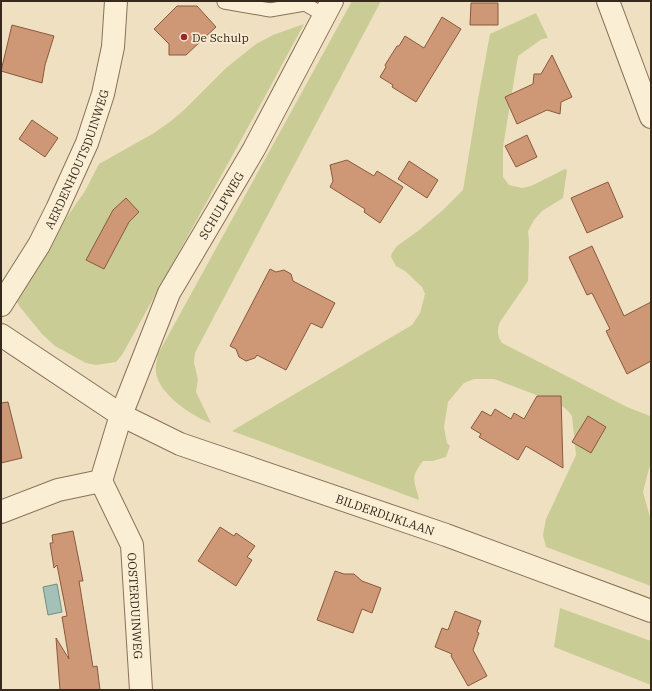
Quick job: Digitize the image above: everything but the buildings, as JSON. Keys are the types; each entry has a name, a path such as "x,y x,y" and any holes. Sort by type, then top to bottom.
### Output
{"street":[{"name":"AERDENHOUTSDUINWEG","path":"1,305 39,245 87,143 103,94 113,47 116,1"},
{"path":"608,1 651,117"},
{"name":"SCHULPWEG","path":"101,481 121,415 168,293 254,149 328,8"},
{"path":"1,335 121,415"},
{"name":"BILDERDIJKLAAN","path":"121,415 180,444 446,535 651,611"},
{"path":"1,512 58,490 101,481"},
{"name":"OOSTERDUINWEG","path":"101,481 132,545 141,690"}],"lane":[{"path":"224,2 270,10 305,4 328,8"}],"green space":[{"path":"352,1 381,1 195,353 194,363 198,379 196,392 211,423 186,410 163,388 158,380 156,372 158,354"},
{"path":"536,13 548,38 542,39 518,56 503,147 503,177 509,185 522,188 531,186 565,169 567,170 563,198 542,211 534,220 528,231 528,281 500,322 498,335 502,343 627,407 650,416 651,461 643,492 651,521 651,586 546,547 543,535 546,519 576,455 572,416 560,404 494,379 474,379 464,383 448,402 444,427 447,443 450,446 446,457 433,461 423,461 416,472 414,480 419,500 232,431 412,325 420,313 425,294 422,287 405,271 396,266 391,257 392,253 397,246 443,210 463,190 490,34"},
{"path":"304,24 122,355 116,362 96,365 86,363 55,346 42,334 16,300 55,234 85,191 99,164 154,133 171,121 226,68 256,44 273,35"},
{"path":"560,608 651,641 651,685 554,647"}],"water":[{"path":"57,584 62,612 48,615 43,587"}],"place":[{"name":"De Schulp","path":"184,37"}]}
